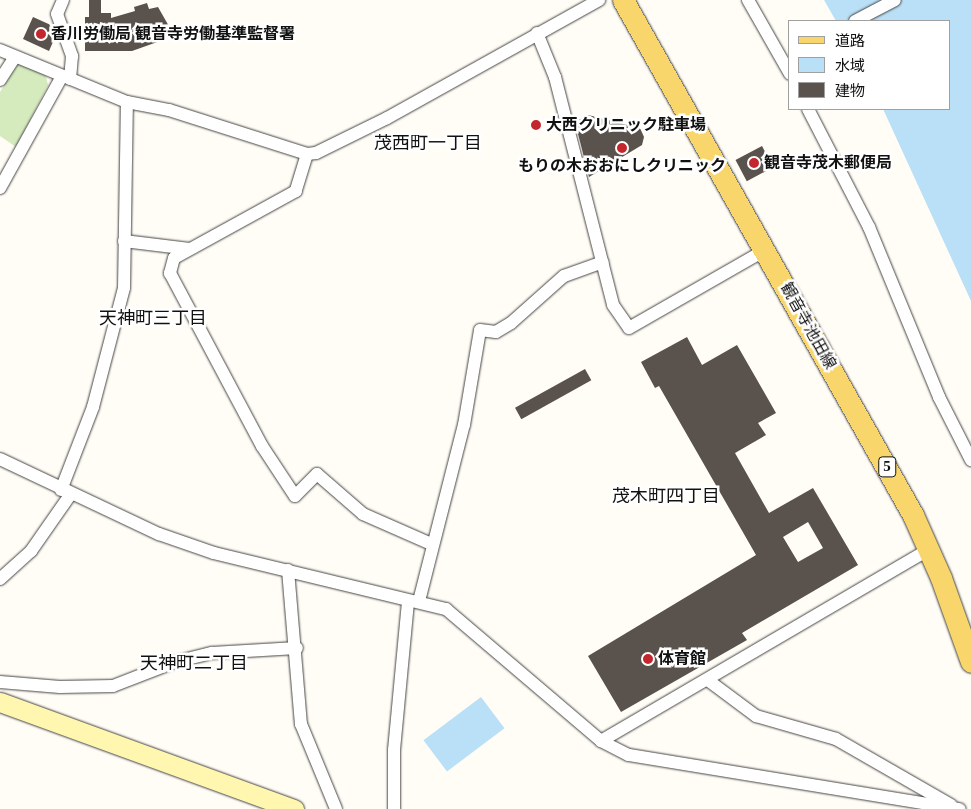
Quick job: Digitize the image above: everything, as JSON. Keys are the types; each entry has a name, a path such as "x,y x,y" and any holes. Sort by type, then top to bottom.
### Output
{"main road":[{"name":"観音寺池田線","path":"623,0 765,250 930,549 971,662"}],"street":[{"path":"0,188 66,77 72,56 57,14 63,0"},
{"path":"0,50 127,102 169,110 307,154 316,153 387,118 599,0"},
{"path":"748,0 786,57"},
{"path":"857,20 895,0"},
{"path":"537,33 555,77 613,305 629,328 765,250"},
{"path":"0,80 15,57"},
{"path":"0,580 31,551 66,493 93,407 124,288 127,102"},
{"path":"809,110 869,227 939,397 971,460"},
{"path":"307,154 296,191 174,258 170,273 262,446 295,496 303,492 317,474 364,514 431,544"},
{"path":"124,241 190,249"},
{"path":"394,809 394,750 413,601 464,425 480,330 496,332 564,276 603,262"},
{"path":"0,459 66,493 159,534 214,553 446,609 601,741 646,760 959,809"},
{"path":"601,741 708,681 930,549"},
{"path":"288,570 301,724 336,809"},
{"path":"0,682 60,687 113,686 175,662 212,653 296,648"},
{"path":"708,681 756,716 836,738 959,809"},
{"path":"0,702 294,809"}],"green space":[{"path":"23,63 45,73 48,85 16,147 0,136 0,92 17,65"}],"water":[{"path":"824,0 971,0 971,301 883,110 951,110 951,20 835,20"},
{"path":"481,697 504,728 447,771 423,740"}],"building":[{"path":"89,0 101,0 101,13 111,13 111,18 135,11 134,7 147,3 149,9 158,7 170,28 161,31 163,40 132,51 85,51 85,17 89,17"},
{"name":"香川労働局 観音寺労働基準監督署","path":"33,17 53,26 56,35 49,51 23,39"},
{"name":"もりの木おおにしクリニック","path":"588,115 640,128 644,137 642,145 589,177 575,122"},
{"path":"762,146 773,167 747,181 736,160"},
{"path":"687,337 702,365 737,345 776,413 758,423 766,435 735,453 769,513 813,488 858,565 742,633 747,640 621,712 588,656 756,555 659,386 655,388 641,362","holes":["808,522 823,548 798,562 783,537"]},
{"path":"585,369 591,380 521,419 515,408"}],"place":[{"name":"香川労働局 観音寺労働基準監督署","path":"41,34"},
{"name":"大西クリニック駐車場","path":"536,125"},
{"name":"もりの木おおにしクリニック","path":"622,148"},
{"name":"観音寺茂木郵便局","path":"754,163"},
{"name":"体育館","path":"648,659"}],"district":[{"name":"茂西町一丁目","path":"428,143"},
{"name":"天神町三丁目","path":"153,318"},
{"name":"茂木町四丁目","path":"666,496"},
{"name":"天神町二丁目","path":"194,663"}]}
